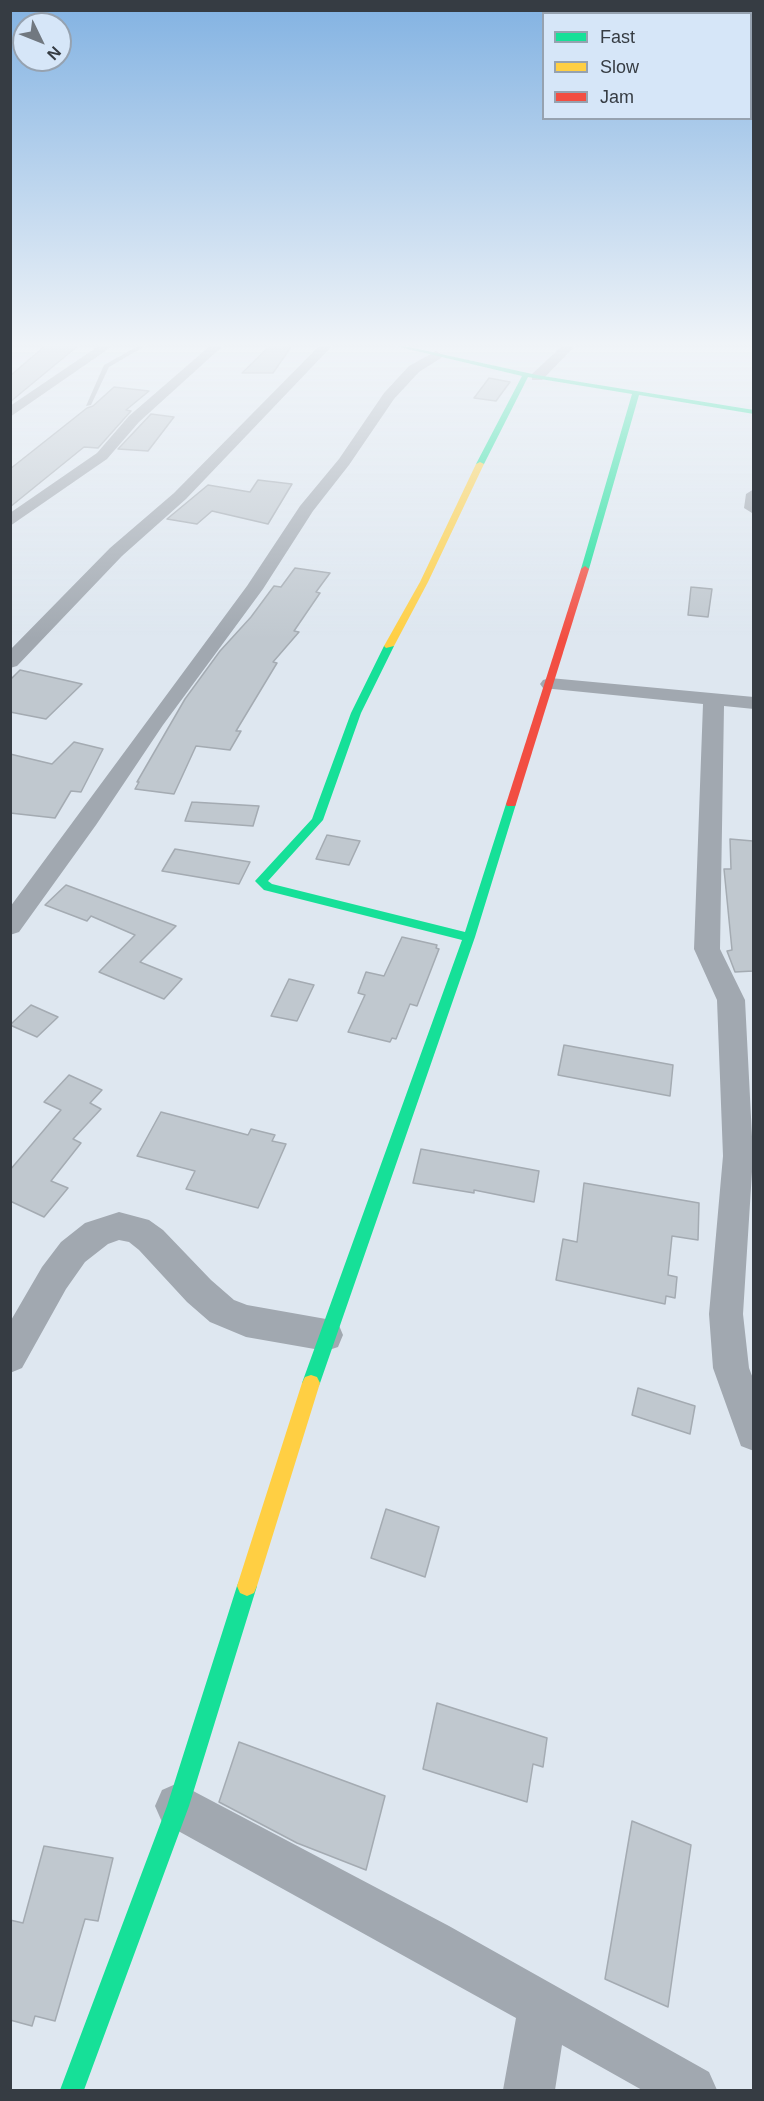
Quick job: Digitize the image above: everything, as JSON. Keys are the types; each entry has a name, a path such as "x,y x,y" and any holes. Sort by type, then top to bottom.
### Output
{"street":[{"path":"10,521 47,492 102,456 113,443"},
{"path":"10,662 116,552 180,496 232,443"},
{"path":"10,926 88,820 155,722 254,589 306,509 357,443"},
{"path":"469,937 268,887 261,881 316,820 361,704 424,582 490,443"},
{"path":"72,2091 178,1806 326,1335 469,937 549,684 621,443"},
{"path":"549,684 753,703"},
{"path":"722,700 753,692"},
{"path":"722,700 707,950 731,1000 738,1156 726,1314 731,1368 753,1433"},
{"path":"10,1356 54,1278 73,1252 97,1233 119,1226 138,1230 151,1240 199,1291 222,1311 246,1321 326,1335"},
{"path":"178,1806 432,1943 691,2091"},
{"path":"530,2091 543,2006"}],"building":[{"path":"43,443 102,443 98,448 84,447 10,507 10,469"},
{"path":"124,443 154,443 148,451 118,449"},
{"path":"258,480 292,484 268,524 212,511 197,524 167,519 208,485 250,492"},
{"path":"295,568 330,573 316,592 320,593 294,631 299,632 273,662 277,663 236,731 241,731 230,750 196,746 174,794 135,789 185,699 220,651 251,617 274,586 281,587"},
{"path":"691,587 712,589 708,617 688,615"},
{"path":"20,670 82,684 46,719 10,712 10,680"},
{"path":"74,742 103,749 81,792 71,791 55,818 10,813 10,754 52,764"},
{"path":"192,802 259,806 253,826 185,821"},
{"path":"327,835 360,841 349,865 316,859"},
{"path":"730,839 753,841 753,971 735,972 727,951 732,950 724,869 731,869"},
{"path":"175,849 250,862 239,884 162,871"},
{"path":"66,885 176,926 140,962 182,979 164,999 99,972 135,935 91,916 87,921 45,905"},
{"path":"402,937 437,945 436,948 439,949 417,1006 410,1004 396,1039 392,1038 390,1042 348,1032 365,995 358,993 366,972 384,976"},
{"path":"289,979 314,985 297,1021 271,1016"},
{"path":"31,1005 58,1017 37,1037 10,1025"},
{"path":"564,1045 673,1065 670,1096 558,1075"},
{"path":"69,1075 102,1090 90,1103 101,1109 73,1139 81,1143 51,1181 68,1188 44,1217 10,1201 10,1170 61,1110 44,1102"},
{"path":"161,1112 248,1135 251,1129 275,1135 272,1141 286,1144 258,1208 186,1189 195,1171 137,1156"},
{"path":"421,1149 539,1171 534,1202 474,1190 474,1193 413,1183"},
{"path":"584,1183 699,1203 698,1240 672,1236 668,1275 677,1277 675,1298 666,1296 665,1304 556,1280 563,1239 577,1242"},
{"path":"638,1388 695,1406 690,1434 632,1415"},
{"path":"386,1509 439,1527 425,1577 371,1558"},
{"path":"437,1703 547,1738 543,1767 533,1764 527,1802 423,1769"},
{"path":"239,1742 385,1796 366,1870 297,1843 219,1802"},
{"path":"632,1821 691,1845 668,2007 605,1979"},
{"path":"44,1846 113,1858 98,1921 85,1919 55,2021 35,2016 32,2026 10,2020 10,1920 23,1923"}],"traffic: fast":[{"path":"480,464 491,443"},
{"path":"585,569 621,443"},
{"path":"389,646 356,713 317,820 261,881 268,887 469,937"},
{"path":"311,1383 469,937 511,804"},
{"path":"72,2090 178,1806 247,1586"}],"traffic: slow":[{"path":"389,646 424,582 480,464"},
{"path":"247,1586 311,1383"}],"traffic: jam":[{"path":"511,804 585,569"}]}
